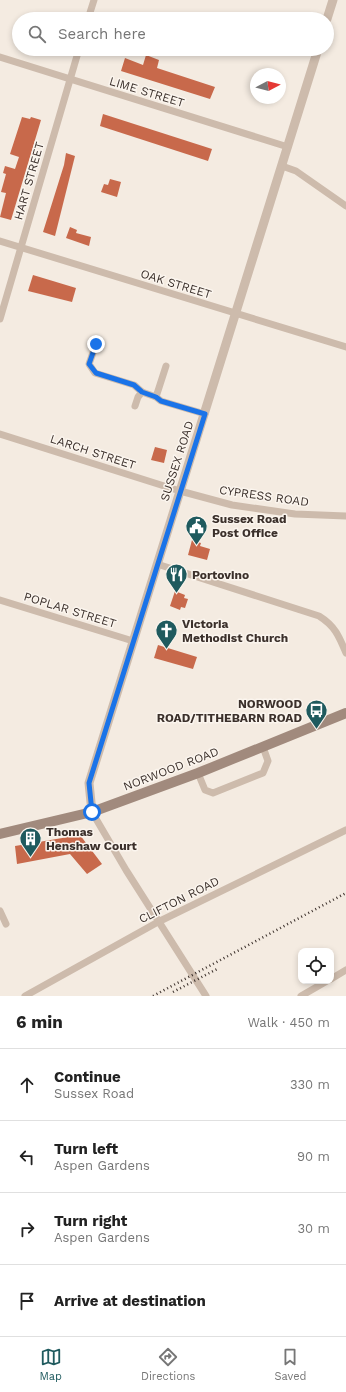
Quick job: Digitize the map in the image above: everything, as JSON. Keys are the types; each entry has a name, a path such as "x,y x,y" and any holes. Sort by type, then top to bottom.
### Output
{"main road":[{"name":"NORWOOD ROAD","path":"0,834 92,812 198,773 346,713"}],"street":[{"path":"90,12 94,0"},
{"path":"329,12 333,0"},
{"name":"HART STREET","path":"0,319 77,56"},
{"name":"SUSSEX ROAD","path":"92,812 89,783 316,56"},
{"name":"LIME STREET","path":"0,57 288,147"},
{"path":"282,166 296,171 346,206"},
{"name":"OAK STREET","path":"0,241 346,347"},
{"path":"96,344 89,364 96,373 134,385 142,392 156,397 161,401 205,414"},
{"path":"156,397 166,366"},
{"path":"135,406 138,397 142,392"},
{"name":"LARCH STREET","path":"0,434 180,491"},
{"name":"CYPRESS ROAD","path":"180,491 232,505 295,514 346,516"},
{"path":"157,564 319,616 330,623 338,634 346,653"},
{"name":"POPLAR STREET","path":"0,600 133,641"},
{"path":"198,773 205,790 213,793 263,773 268,761 263,747"},
{"path":"92,812 158,922 205,994"},
{"name":"CLIFTON ROAD","path":"25,996 158,922 346,830"},
{"path":"0,911 6,924"},
{"path":"334,977 346,970"},
{"path":"301,996 322,984"}],"building":[{"path":"146,56 149,56 159,60 157,68 215,87 210,99 121,71 125,58 143,65"},
{"path":"103,114 212,149 208,161 100,126"},
{"path":"22,117 30,119 31,117 41,120 11,220 0,217 6,193 1,192 6,174 3,173 5,166 15,169 19,157 10,154"},
{"path":"66,153 75,156 55,236 43,232 64,165"},
{"path":"110,179 121,182 117,197 101,192 104,184 108,185"},
{"path":"70,227 77,230 76,233 91,237 89,246 66,238"},
{"path":"33,275 76,288 72,302 28,291"},
{"path":"155,447 167,450 164,463 151,460"},
{"path":"192,540 201,543 200,546 210,549 207,560 188,555"},
{"path":"175,591 185,595 184,598 188,599 185,608 181,607 180,610 170,606"},
{"name":"Victoria Methodist Church","path":"158,645 197,657 193,669 154,658"},
{"name":"Thomas Henshaw Court","path":"80,835 102,864 87,874 70,854 17,864 15,846"}],"railway":[{"path":"153,996 346,893"},
{"path":"173,992 219,968"}],"place":[{"name":"Sussex Road Post Office","path":"196,546"},
{"name":"Portovino","path":"176,594"},
{"name":"Victoria Methodist Church","path":"167,650"},
{"name":"NORWOOD ROAD/TITHEBARN ROAD","path":"317,730"},
{"name":"Thomas Henshaw Court","path":"30,858"}],"route":[{"path":"92,812 89,783 205,414 161,401 156,397 142,392 134,385 96,373 89,364 96,344"}]}
